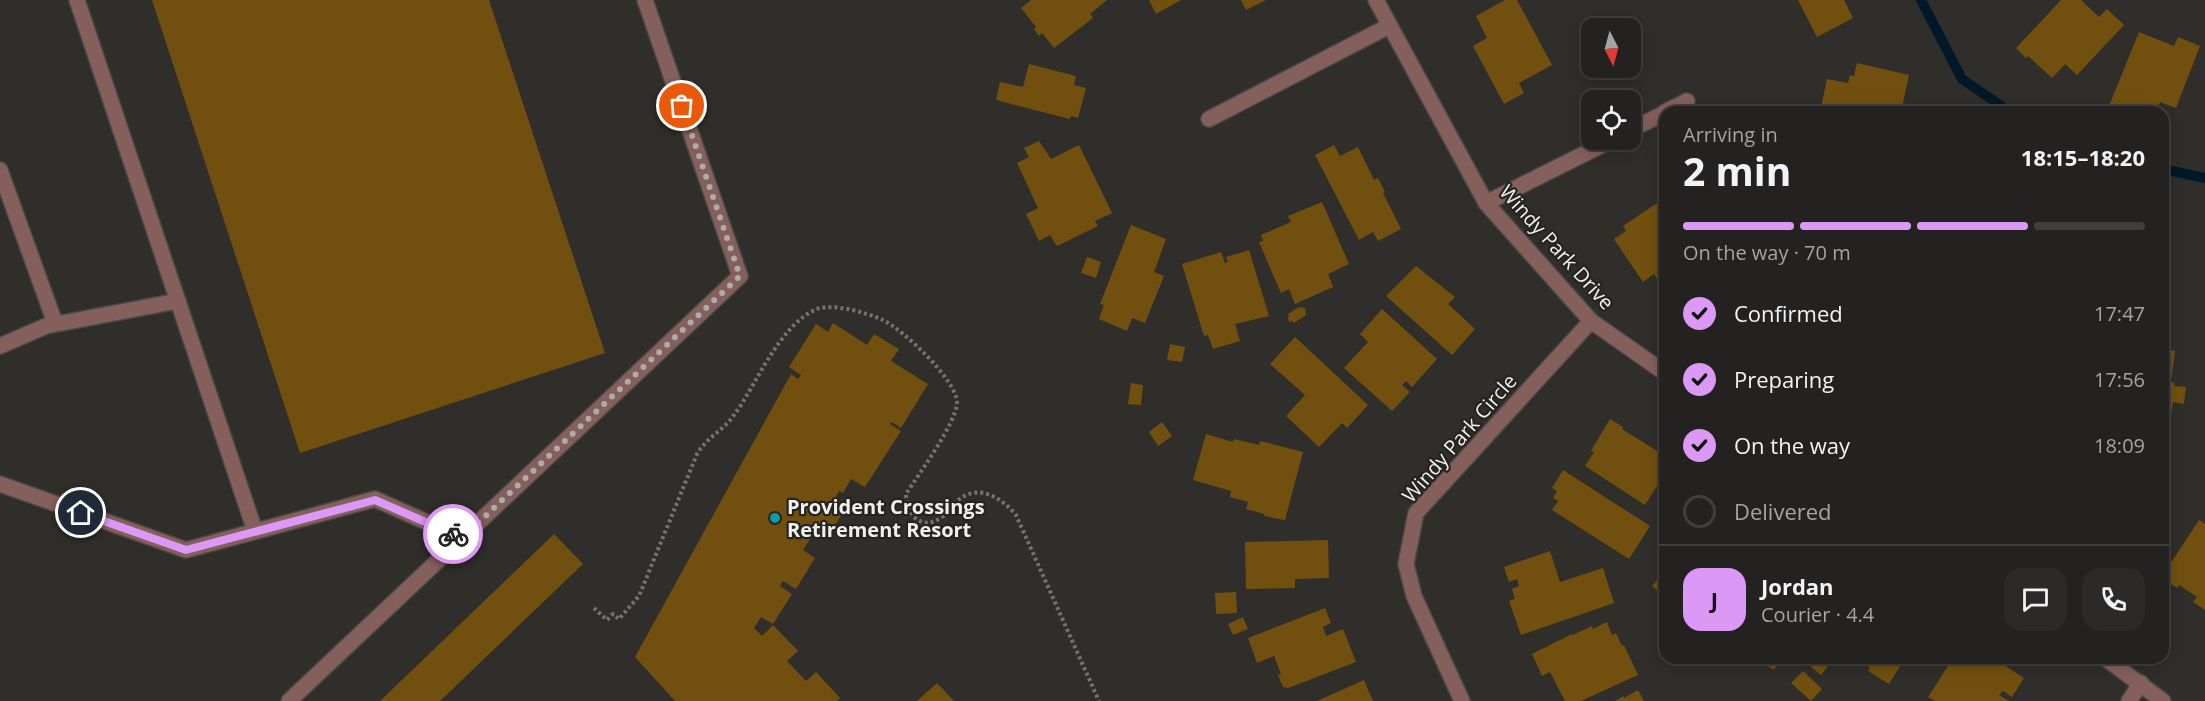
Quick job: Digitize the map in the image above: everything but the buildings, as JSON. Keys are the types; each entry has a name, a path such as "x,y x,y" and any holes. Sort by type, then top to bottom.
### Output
{"street":[{"path":"77,0 255,531"},
{"path":"289,701 740,276 645,0"},
{"name":"Windy Park Drive","path":"1376,0 1486,203 1591,321 1659,369"},
{"path":"1209,119 1389,26"},
{"path":"1678,106 1687,101"},
{"path":"1641,125 1659,116"},
{"path":"1486,203 1592,150"},
{"path":"0,170 56,323"},
{"path":"0,345 56,323 178,301"},
{"name":"Windy Park Circle","path":"1462,701 1414,596 1407,564 1416,513 1591,321"},
{"path":"0,484 186,550 375,500 462,538"},
{"path":"2114,664 2163,701"},
{"path":"2129,701 2141,683"}],"path":[{"path":"594,608 607,620 613,614 620,619 639,596 703,443 733,418 780,342 800,320 817,309 835,306 884,320 904,336 945,377 956,394 957,404 953,418 906,494 906,505 911,515 921,521 932,522 943,517 956,501 970,494 990,494 1006,504 1016,515 1099,701"}],"waterway":[{"path":"1921,0 1962,79 2001,106"},
{"path":"2169,170 2205,178"}],"way so far":[{"path":"453,534 462,538 740,276 682,106"}],"place":[{"name":"Provident Crossings Retirement Resort","path":"775,518"}],"route":[{"path":"81,513 186,550 375,500 453,534"}]}
